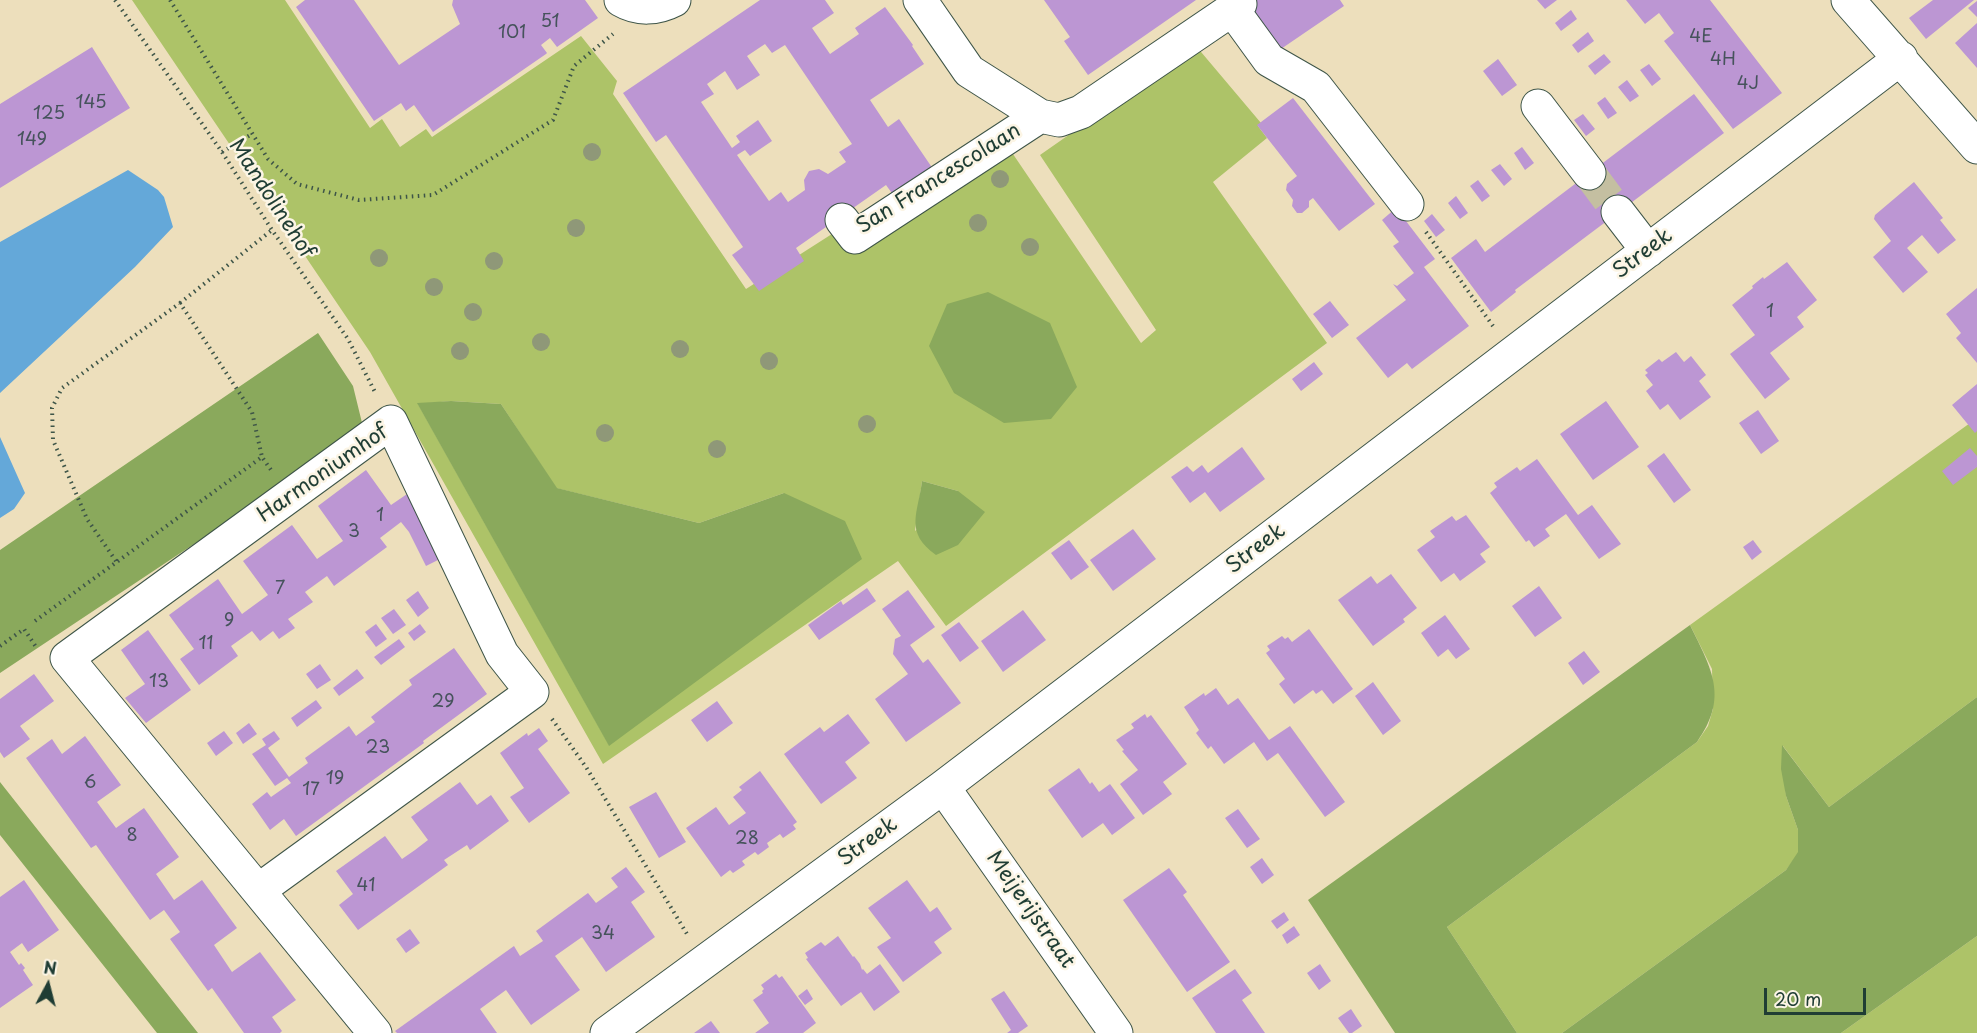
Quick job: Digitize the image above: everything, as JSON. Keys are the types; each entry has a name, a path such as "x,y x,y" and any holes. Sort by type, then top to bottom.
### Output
{"street":[{"name":"San Francescolaan","path":"920,0 969,71 1041,116 1059,120 1081,112 1236,6 1269,60 1316,87 1407,204"},
{"path":"1848,0 1977,147"},
{"name":"Streek","path":"607,1033 943,787 1901,58"},
{"path":"1538,106 1589,173"},
{"name":"San Francescolaan","path":"842,220 855,237 1041,116"},
{"path":"1618,212 1648,250"},
{"name":"Harmoniumhof","path":"375,1033 67,658 391,422 502,654 532,692"},
{"path":"259,890 532,692"},
{"name":"Meijerijstraat","path":"943,787 1116,1033"}],"path":[{"name":"Mandolinehof","path":"115,0 222,152 272,230 348,339 391,422"},
{"path":"170,0 268,159 297,184 359,200 433,195 553,120 573,66 647,3"},
{"path":"222,152 252,134"},
{"path":"1407,204 1485,316 1514,353"},
{"path":"116,561 87,519 53,440 52,408 62,388 180,303 272,230"},
{"path":"180,303 252,412 262,456 289,496"},
{"path":"35,621 262,456"},
{"path":"532,692 586,767 704,962"}],"green space":[{"path":"132,0 285,0 370,128 382,119 400,147 426,129 432,137 581,36 617,81 613,94 746,289 996,129 1141,343 1156,330 1040,155 1196,46 1261,123 1258,126 1267,138 1213,182 1327,343 946,626 898,561 603,764 370,352","holes":["451,401 501,404 556,488 699,523 784,493 609,745 418,404","922,481 958,491 915,531"]},
{"path":"988,292 1050,323 1077,387 1051,419 1004,423 954,393 929,346 947,304"},
{"path":"318,333 353,386 364,431 0,673 0,550"},
{"path":"451,401 501,404 557,488 699,523 784,493 845,521 862,559 609,746 417,403"},
{"path":"1977,418 1977,697 1829,807 1783,746 1786,796 1798,830 1799,853 1786,870 1562,1033 1517,1033 1447,927 1697,742 1708,726 1713,709 1712,669 1690,625"},
{"path":"922,481 958,491 985,512 958,545 936,555 926,547 916,530 916,513"},
{"path":"1690,625 1710,670 1715,697 1707,726 1697,742 1447,927 1517,1033 1395,1033 1308,900"},
{"path":"1977,697 1977,936 1841,1033 1562,1033 1786,870 1798,852 1798,830 1786,796 1781,769 1782,745 1829,807"},
{"path":"0,782 198,1033 157,1033 0,835"},
{"path":"1977,936 1977,1033 1841,1033"}],"water":[{"path":"128,170 158,190 164,197 173,227 135,267 0,393 0,242"},
{"path":"0,437 25,493 14,509 0,518"}],"building":[{"path":"305,0 354,0 399,65 460,24 452,5 453,0 585,0 598,18 557,47 550,38 541,45 546,54 433,132 414,105 406,111 401,103 374,121 296,7"},
{"path":"760,0 825,0 834,13 812,28 830,54 859,34 855,28 885,7 924,64 870,100 888,127 899,119 933,169 894,196 886,185 796,248 804,261 759,291 732,255 743,247 666,135 656,142 623,93","holes":["765,44 772,53 785,45 852,144 839,152 846,162 828,174 819,169 809,171 804,180 805,190 788,202 781,192 769,201 737,155 745,150 750,156 772,141 758,120 736,136 740,142 732,148 701,102 714,94 707,84 725,71 737,90 760,75 747,56"]},
{"path":"1044,0 1196,0 1088,75 1064,41 1070,37"},
{"path":"1243,0 1340,0 1344,6 1278,51"},
{"path":"1537,0 1557,0 1545,9"},
{"path":"1626,0 1710,0 1782,93 1733,129 1664,41 1674,33 1659,13 1645,24"},
{"path":"1933,0 1974,0 1926,39 1909,18"},
{"path":"1977,1 1977,17 1968,8"},
{"path":"1571,10 1577,19 1561,31 1555,23"},
{"path":"1977,23 1977,68 1955,43"},
{"path":"1588,32 1594,41 1578,53 1572,45"},
{"path":"92,47 130,108 0,188 0,104"},
{"path":"1604,54 1611,62 1595,75 1588,66"},
{"path":"1498,59 1517,85 1502,96 1483,71"},
{"path":"1649,64 1661,79 1652,86 1640,70"},
{"path":"1627,80 1639,96 1630,102 1618,87"},
{"path":"1694,94 1724,133 1515,290 1516,292 1491,312 1451,258 1476,239 1485,252"},
{"path":"1605,97 1617,113 1608,119 1597,103"},
{"path":"1293,98 1375,204 1339,231 1313,198 1309,201 1309,207 1302,213 1297,213 1292,206 1293,200 1286,190 1287,184 1297,176 1257,125"},
{"path":"1583,114 1595,129 1586,136 1574,120"},
{"path":"1522,147 1534,163 1525,170 1514,153"},
{"path":"1500,164 1512,179 1504,186 1491,170"},
{"path":"1478,180 1490,196 1482,202 1470,186"},
{"path":"1914,182 1943,218 1940,220 1956,240 1938,254 1922,235 1907,248 1928,272 1903,293 1873,257 1891,241 1874,219 1875,215"},
{"path":"1456,196 1468,213 1460,219 1448,203"},
{"path":"1396,208 1435,259 1424,267 1469,326 1412,369 1407,363 1388,378 1356,338 1406,300 1393,284 1397,286 1414,273 1393,246 1399,242 1382,220"},
{"path":"1432,214 1445,230 1436,237 1424,221"},
{"path":"1787,262 1817,300 1797,317 1804,327 1770,353 1790,379 1765,399 1730,354 1755,335 1732,305 1763,277 1764,279"},
{"path":"1977,288 1977,363 1956,338 1961,333 1946,314"},
{"path":"1330,301 1349,325 1332,338 1313,314"},
{"path":"1676,352 1684,362 1691,356 1706,375 1699,381 1711,397 1680,420 1668,404 1660,410 1646,391 1653,385 1645,375 1648,373 1645,370 1659,359 1662,362"},
{"path":"1314,362 1323,374 1301,391 1292,379"},
{"path":"1977,384 1977,431 1975,433 1952,405"},
{"path":"1606,401 1639,447 1593,480 1560,434"},
{"path":"1758,410 1779,441 1761,454 1739,423"},
{"path":"1242,447 1265,479 1220,512 1205,492 1190,503 1171,477 1187,466 1193,472 1202,465 1208,473"},
{"path":"1970,448 1977,456 1977,467 1953,485 1942,471"},
{"path":"1664,453 1691,490 1674,503 1647,466"},
{"path":"1537,459 1578,515 1592,505 1621,544 1599,559 1566,514 1545,529 1550,536 1534,547 1529,540 1526,542 1490,493 1497,487 1494,483 1517,467 1520,471"},
{"path":"366,470 391,505 410,492 442,558 426,566 409,532 401,522 380,538 387,547 334,586 327,576 305,592 313,602 288,619 295,628 279,639 273,631 260,641 252,631 231,646 238,656 199,685 180,659 194,649 169,615 218,579 242,614 268,595 243,561 292,525 317,559 343,541 318,506"},
{"path":"1466,515 1490,547 1480,554 1486,562 1460,581 1454,573 1441,582 1417,550 1435,537 1430,531 1452,516 1456,521"},
{"path":"1133,529 1156,559 1113,591 1090,560"},
{"path":"1069,540 1089,567 1071,580 1051,553"},
{"path":"1753,540 1762,552 1752,560 1743,547"},
{"path":"1391,574 1417,608 1403,619 1405,622 1373,646 1338,600 1371,576 1377,584"},
{"path":"1539,586 1562,618 1535,637 1512,606"},
{"path":"867,588 876,601 819,640 808,625 841,601 843,605"},
{"path":"908,590 935,627 910,645 923,663 928,659 961,703 906,742 875,699 908,674 893,654 895,639 901,636 882,609"},
{"path":"418,591 429,608 418,617 406,600"},
{"path":"394,609 406,625 393,634 381,618"},
{"path":"1023,610 1046,640 1003,672 981,641"},
{"path":"1445,615 1470,649 1456,659 1448,649 1438,657 1421,633"},
{"path":"959,622 979,648 960,662 941,635"},
{"path":"376,624 387,639 376,647 365,632"},
{"path":"420,624 426,632 414,641 408,633"},
{"path":"1309,629 1353,689 1333,704 1322,690 1316,694 1313,690 1294,704 1279,684 1285,679 1266,653 1270,650 1267,646 1282,636 1285,639 1288,637 1292,642"},
{"path":"148,630 191,690 146,723 125,698 145,684 121,650"},
{"path":"399,639 405,647 381,665 374,657"},
{"path":"454,648 487,694 296,836 284,819 270,830 252,804 267,792 271,797 291,783 287,778 275,786 252,754 266,745 262,739 274,731 280,739 268,748 289,777 308,763 305,758 349,726 356,736 375,722 371,717 412,685 409,680"},
{"path":"1584,651 1600,672 1583,685 1568,663"},
{"path":"320,664 331,680 317,689 306,674"},
{"path":"357,669 364,678 339,696 333,688"},
{"path":"34,674 54,701 20,726 30,739 4,758 0,752 0,699"},
{"path":"1373,682 1401,721 1383,735 1355,696"},
{"path":"1216,688 1228,705 1238,698 1269,740 1290,726 1345,802 1325,817 1278,753 1267,761 1254,742 1224,764 1211,746 1208,749 1196,733 1199,730 1184,707 1204,693 1205,696"},
{"path":"316,700 322,708 297,727 291,718"},
{"path":"717,701 733,723 707,742 691,720"},
{"path":"848,714 870,743 845,762 857,778 821,804 784,754 820,727 824,732"},
{"path":"1145,714 1147,718 1151,715 1187,764 1163,782 1172,794 1143,815 1120,784 1138,770 1116,740 1134,728 1131,724"},
{"path":"249,723 257,734 243,744 236,733"},
{"path":"539,728 548,741 538,749 570,793 529,823 510,797 524,788 500,753 527,733 528,736"},
{"path":"224,731 233,743 216,756 207,743"},
{"path":"85,736 121,785 97,802 116,828 144,808 179,857 156,874 174,900 202,880 237,928 214,945 232,972 260,952 296,1000 272,1017 282,1031 280,1033 244,1033 212,988 208,991 170,939 180,932 164,910 150,920 96,845 91,848 26,758 52,739 62,754"},
{"path":"1079,768 1099,792 1110,784 1135,818 1112,835 1103,823 1082,838 1048,790"},
{"path":"760,771 797,822 793,825 796,829 783,838 780,834 767,843 769,847 758,855 755,852 742,861 745,865 733,873 730,870 721,877 686,828 716,807 729,825 746,813 733,797 742,790 739,787"},
{"path":"460,782 477,805 491,795 509,821 470,850 467,845 444,860 448,865 358,930 339,905 353,894 336,871 385,836 402,859 415,850 428,840 411,817"},
{"path":"656,792 686,842 659,858 629,807"},
{"path":"1238,809 1260,839 1247,848 1225,818"},
{"path":"1262,858 1274,875 1262,884 1250,867"},
{"path":"626,867 645,892 631,902 655,937 606,972 582,937 555,956 580,990 531,1025 506,990 480,1009 497,1033 397,1033 395,1031 514,946 520,956 543,941 536,931 588,893 596,903 618,887 611,878"},
{"path":"1169,868 1187,892 1183,895 1230,962 1187,992 1123,900"},
{"path":"24,880 59,930 28,952 22,943 10,952 19,965 21,963 25,968 23,970 33,985 0,1008 0,897"},
{"path":"907,880 930,912 937,907 952,929 934,942 942,953 903,982 877,947 891,938 868,908"},
{"path":"1284,912 1289,920 1277,929 1271,921"},
{"path":"1294,926 1300,935 1287,944 1282,935"},
{"path":"410,929 420,943 406,953 396,939"},
{"path":"838,936 860,964 862,970 867,974 880,964 900,992 874,1011 861,992 841,1006 806,959 808,958 805,953 821,942 825,946"},
{"path":"1320,964 1331,981 1319,990 1307,973"},
{"path":"1235,969 1252,993 1242,1000 1265,1033 1216,1033 1192,998"},
{"path":"776,974 779,978 782,976 816,1023 803,1033 755,1033 769,1023 753,1000 763,993 764,989 761,985"},
{"path":"807,989 813,999 805,1005 798,996"},
{"path":"1004,991 1028,1026 1018,1033 1007,1033 1011,1030 991,999"},
{"path":"1351,1009 1362,1026 1349,1033 1338,1018"},
{"path":"711,1021 720,1033 694,1033"}],"tunnel":[{"path":"1589,173 1618,212"}]}
